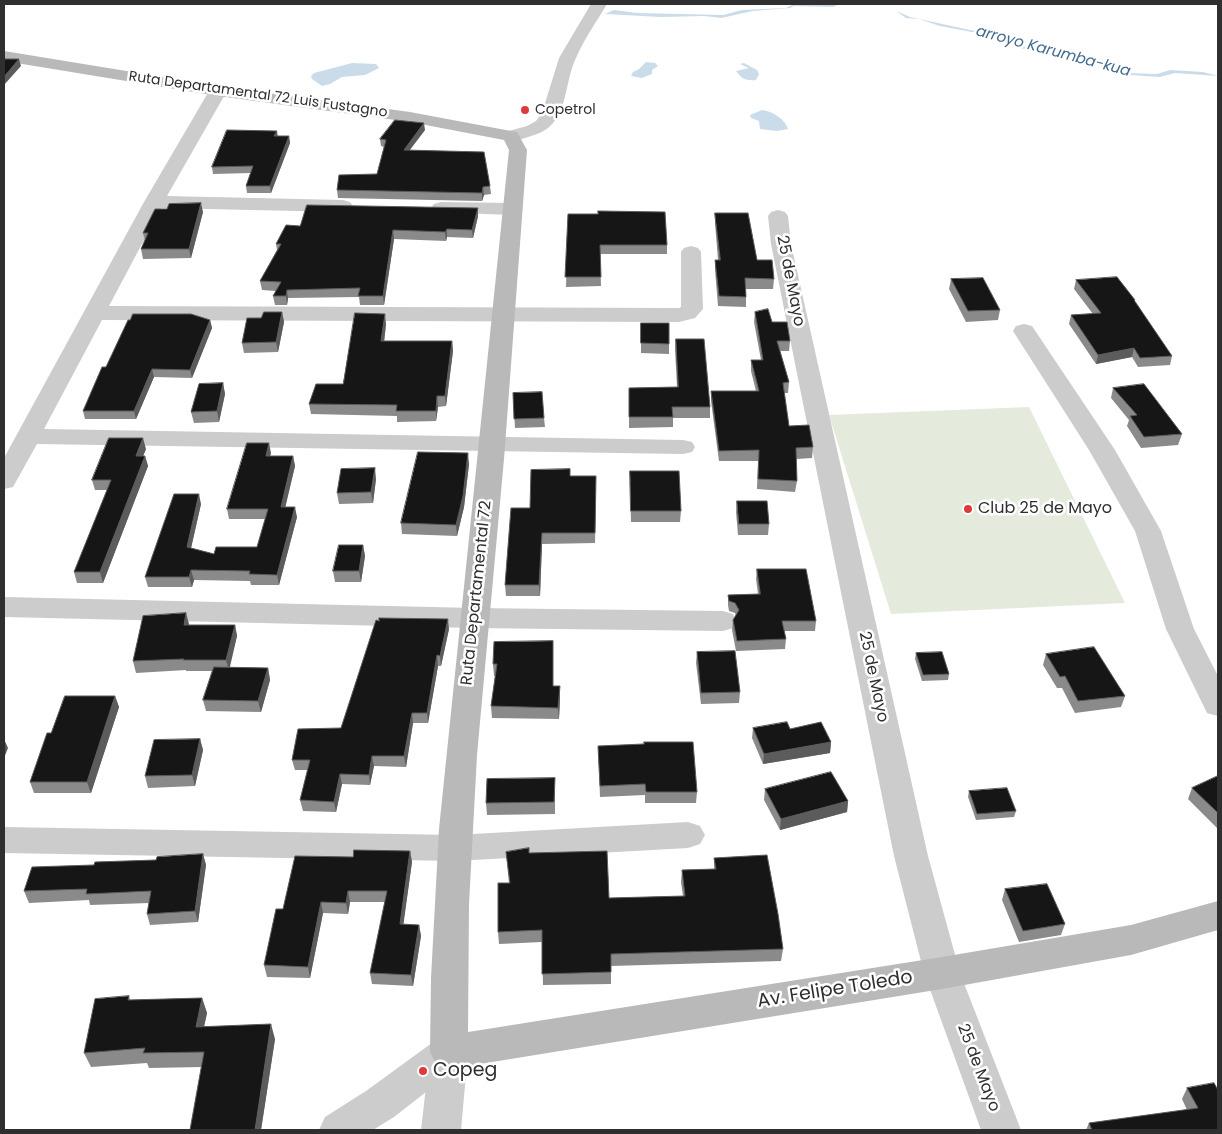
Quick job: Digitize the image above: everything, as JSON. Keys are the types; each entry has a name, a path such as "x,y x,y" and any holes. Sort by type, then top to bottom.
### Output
{"main road":[{"name":"Ruta Departamental 72 Luis Fustagno","path":"4,56 218,91 410,118 511,136"},
{"name":"Ruta Departamental 72","path":"449,1052 448,997 455,848 474,618 492,445 511,209 518,159 518,150 511,136"},
{"name":"Av. Felipe Toledo","path":"449,1052 942,973 1131,940 1218,916"}],"street":[{"path":"511,136 533,130 542,125 551,114 567,58 596,8"},
{"path":"4,481 154,202 218,91"},
{"path":"154,202 362,206"},
{"path":"422,208 511,209"},
{"name":"25 de Mayo","path":"778,216 781,244 911,856 942,973 1001,1130"},
{"path":"94,313 679,315 687,313 692,309 691,252"},
{"path":"1024,331 1102,450 1148,531 1180,629 1218,705"},
{"path":"29,436 683,447"},
{"path":"4,607 474,618 723,621"},
{"path":"4,840 455,848 688,835"},
{"path":"339,1130 380,1104 449,1052"},
{"path":"441,1130 449,1052"}],"shaded area":[{"name":"Club 25 de Mayo","path":"1029,407 1125,603 891,614 829,415"}],"water":[{"path":"794,4 840,4 833,7 794,6 790,8 753,11 721,18 605,14 614,10 637,13 723,15 742,10 786,8"},
{"path":"896,11 910,17 984,33 1014,44 1087,60 1126,73 1157,74 1170,70 1203,72 1218,76 1175,73 1160,77 1130,75 1094,63 1034,52 1008,44 988,35 940,26 919,19 906,18"},
{"path":"646,62 655,63 658,66 652,70 652,74 642,78 631,76 633,72"},
{"path":"352,63 376,64 379,68 365,75 342,77 322,86 312,79 311,76 314,73"},
{"path":"744,63 757,70 759,74 756,80 744,79 736,71 749,68 740,64"},
{"path":"762,110 778,116 788,129 777,131 760,129 759,121 751,118 750,115"}],"building":[{"path":"4,59 19,59 4,77"},
{"path":"395,120 424,123 404,150 484,152 490,186 483,187 482,193 337,190 339,175 377,174 386,140 380,139"},
{"path":"227,130 277,131 274,136 289,136 270,186 246,186 253,166 212,167"},
{"path":"201,203 189,249 141,249 148,233 143,233 155,209 167,209 169,204"},
{"path":"307,205 478,208 472,230 447,229 445,232 393,230 383,296 358,296 360,288 287,290 286,296 273,296 281,282 260,281 281,244 276,244 286,225 300,226"},
{"path":"598,211 665,212 667,245 600,245 601,277 565,277 568,214 598,214"},
{"path":"715,213 748,213 757,260 772,260 774,279 745,278 746,297 719,296 715,260 720,260"},
{"path":"1117,277 1135,300 1172,356 1140,358 1134,348 1098,355 1071,315 1101,313 1076,280"},
{"path":"983,278 1000,310 968,311 951,279"},
{"path":"768,309 772,322 787,322 790,341 777,341 789,382 783,383 789,426 809,425 813,447 796,448 797,481 758,479 759,450 719,451 711,391 759,391 751,360 763,360 755,312"},
{"path":"264,312 282,312 276,342 242,343 247,318 261,318"},
{"path":"355,313 385,314 381,341 452,341 445,396 437,396 436,411 396,411 397,405 309,404 316,384 343,384"},
{"path":"133,314 191,314 210,320 190,370 152,369 134,411 83,411 102,367 106,367 128,320 130,320"},
{"path":"641,323 669,323 669,344 641,343"},
{"path":"676,339 704,339 710,407 672,407 673,417 629,417 629,388 678,387"},
{"path":"223,383 217,411 191,412 199,384"},
{"path":"1144,384 1182,434 1144,437 1130,416 1137,415 1113,388"},
{"path":"542,392 544,418 514,419 513,393"},
{"path":"109,438 143,438 136,456 145,456 100,572 74,572 111,480 92,480"},
{"path":"247,443 269,443 266,456 293,456 281,507 295,507 277,575 249,574 250,571 191,570 189,577 145,577 174,494 199,494 187,547 214,554 216,547 257,547 268,509 227,509"},
{"path":"418,452 468,453 463,496 456,525 401,523"},
{"path":"375,468 371,492 337,493 341,469"},
{"path":"570,469 570,476 596,476 595,533 542,533 539,585 505,585 511,508 530,508 531,470"},
{"path":"630,471 679,471 681,511 631,511"},
{"path":"737,501 767,501 769,524 739,524"},
{"path":"339,545 363,545 359,571 333,571"},
{"path":"757,569 806,569 816,621 782,621 786,639 737,641 733,620 739,610 735,603 729,601 728,595 760,594"},
{"path":"186,613 184,625 235,625 226,660 133,661 143,616"},
{"path":"379,618 448,619 440,656 437,655 427,713 412,713 404,756 372,756 369,775 340,774 334,802 300,800 310,760 292,760 298,729 341,728 376,620 379,621"},
{"path":"553,641 553,686 560,686 558,708 491,706 497,664 493,664 494,642"},
{"path":"1094,647 1125,696 1078,701 1065,676 1060,677 1046,654"},
{"path":"735,651 740,692 701,693 697,652"},
{"path":"942,652 949,674 923,675 916,653"},
{"path":"214,667 268,668 258,701 203,700"},
{"path":"65,696 115,696 87,782 30,782 47,733 51,733"},
{"path":"787,722 790,729 821,722 831,742 764,754 753,728"},
{"path":"200,739 192,775 145,776 154,740"},
{"path":"644,742 693,742 697,792 646,792 645,784 600,786 598,746 644,744"},
{"path":"831,772 848,801 781,819 765,789"},
{"path":"1218,776 1218,813 1192,788"},
{"path":"555,778 554,802 486,803 487,779"},
{"path":"1007,788 1016,811 977,814 969,791"},
{"path":"529,848 529,853 607,851 609,898 685,896 682,870 716,869 714,858 767,855 783,949 611,954 611,972 542,974 542,930 498,932 498,883 510,883 506,852"},
{"path":"354,850 410,851 400,924 419,925 411,975 370,973 387,891 348,891 346,903 321,902 308,967 264,965 276,909 283,909 295,856 353,857"},
{"path":"203,854 195,911 147,914 151,891 86,894 87,889 24,891 32,867 94,865 95,862 156,860 157,857"},
{"path":"1047,884 1065,924 1023,931 1005,889"},
{"path":"129,996 128,1000 202,998 196,1027 271,1024 255,1130 190,1130 204,1052 143,1053 145,1048 84,1053 95,999"},
{"path":"1214,1083 1218,1090 1218,1130 1092,1130 1089,1123 1198,1108 1187,1088"}],"place":[{"name":"Copetrol","path":"525,110"},
{"name":"Club 25 de Mayo","path":"968,509"},
{"name":"Copeg","path":"423,1071"}],"water label":[{"name":"arroyo Karumba-kua","path":"1053,52"}]}
